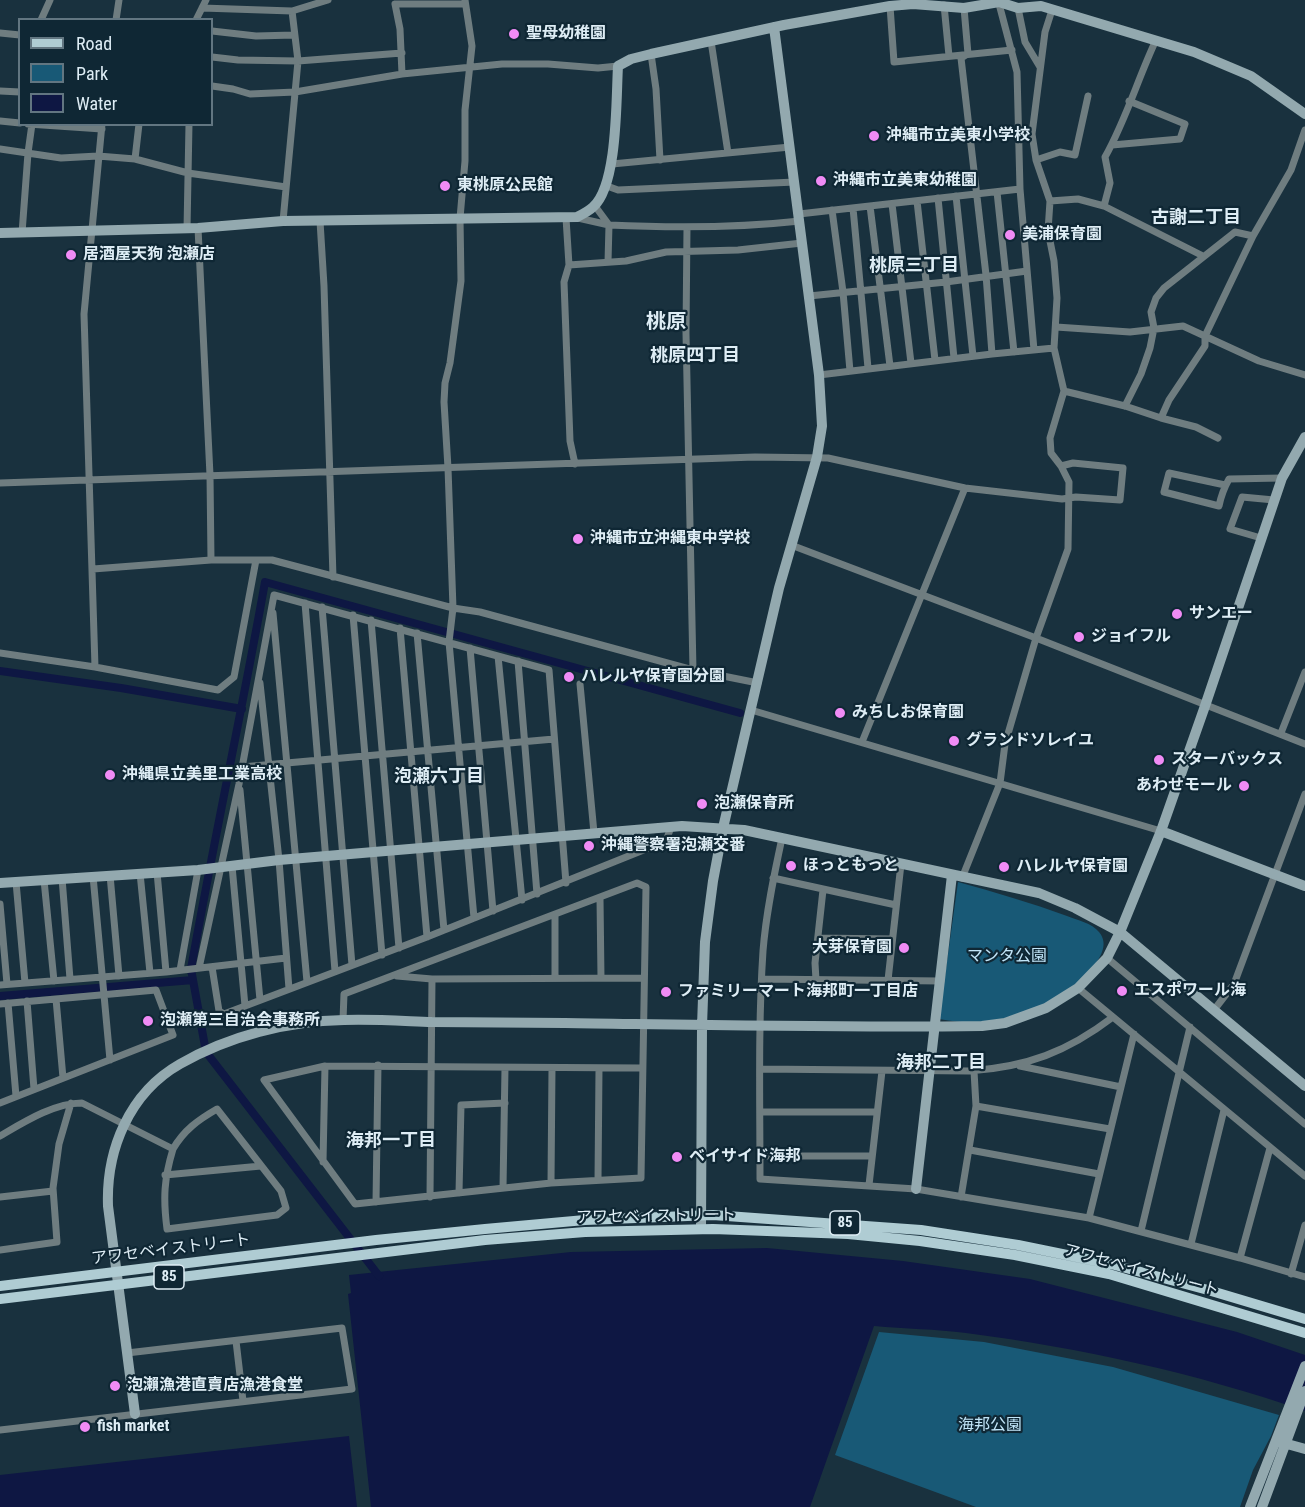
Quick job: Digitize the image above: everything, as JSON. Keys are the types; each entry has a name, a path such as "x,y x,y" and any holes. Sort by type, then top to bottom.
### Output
{"main road":[{"name":"アワセベイストリート","path":"0,1286 376,1240 585,1220 701,1215 921,1230 1018,1245 1111,1264 1305,1319"},
{"name":"アワセベイストリート","path":"0,1299 485,1240 574,1233 701,1229 848,1234 920,1241 1015,1255 1108,1274 1305,1333"}],"street":[{"path":"43,18 50,0"},
{"path":"116,18 119,0"},
{"path":"197,18 206,0"},
{"path":"202,8 292,11 328,0"},
{"path":"998,1 1017,72 1020,189 1034,351"},
{"path":"213,86 249,94 295,92 402,74 502,64 598,68 618,66 631,59 651,54 864,9 913,4 964,8 998,1 1018,8 1041,6 1194,52 1251,76 1305,114"},
{"path":"402,74 400,28 395,4 465,2 472,46 465,110 465,160 460,218 461,281 444,402 453,608 449,642 474,918"},
{"path":"944,5 949,56"},
{"path":"890,6 894,62 1012,50"},
{"path":"964,8 968,54"},
{"path":"1018,8 1025,42 1040,68"},
{"path":"916,1189 941,981 957,877 1000,783 1005,744 1036,638 1068,549 1069,482 1051,453 1050,438 1064,391 1054,348 1057,298 1054,261 1048,231 1050,201 1036,160 1032,134 1045,33 1052,10"},
{"path":"282,221 298,61 292,11"},
{"path":"701,1229 702,1026 705,942 713,881 723,828 779,588 817,457 822,426 819,375 774,27"},
{"path":"213,31 256,36 294,35"},
{"path":"0,33 18,35"},
{"path":"1104,206 1110,183 1105,157 1156,39"},
{"path":"711,41 728,153"},
{"path":"213,57 298,61 402,53"},
{"path":"651,54 656,89 660,160"},
{"path":"968,54 961,58 986,275 992,354"},
{"path":"572,218 595,206 607,186 612,164 618,66"},
{"path":"0,91 18,92"},
{"path":"1036,160 1060,152 1075,155 1088,96"},
{"path":"1112,144 1180,139 1185,124 1129,101"},
{"path":"0,121 18,123"},
{"path":"22,233 30,126"},
{"path":"66,126 102,127 84,314 95,667"},
{"path":"135,159 140,126"},
{"path":"189,126 188,173 210,476 211,560"},
{"path":"1161,418 1168,399 1205,346 1205,336 1253,236 1291,170 1305,130"},
{"path":"612,164 790,147"},
{"path":"0,149 62,158 98,156 135,159 188,173 285,187"},
{"path":"607,186 618,190 795,182"},
{"path":"0,233 192,228 282,221 460,218 572,218 609,225 747,227 832,210 1020,189"},
{"path":"997,192 1014,352"},
{"path":"956,196 973,356"},
{"path":"938,198 954,358"},
{"path":"1050,201 1078,199 1104,206 1203,256"},
{"path":"916,201 935,360"},
{"path":"892,204 911,363"},
{"path":"595,206 609,225 608,262"},
{"path":"870,206 890,366"},
{"path":"852,208 868,369"},
{"path":"832,210 843,292 850,371"},
{"path":"572,218 569,264 564,282 570,441 575,464"},
{"path":"320,221 333,577"},
{"path":"687,227 686,333 693,670"},
{"path":"1125,406 1141,374 1150,348 1154,328 1151,312 1156,298 1164,288 1235,232 1253,236"},
{"path":"569,264 642,259 666,252 738,250 802,243"},
{"path":"809,296 1027,271"},
{"path":"1056,327 1130,332 1183,326 1260,361 1305,375"},
{"path":"819,375 1054,348"},
{"path":"1064,391 1196,427 1218,438"},
{"path":"135,1414 107,1192 113,1155 124,1124 145,1092 180,1064 225,1043 283,1026 343,1020 702,1026 982,1026 1005,1023 1046,1008 1078,988 1107,958 1120,932 1161,831 1281,478 1305,437"},
{"path":"0,483 817,457 965,488 1062,499 1094,497 1120,500 1123,468 1072,462 1061,466"},
{"path":"1225,485 1169,472 1164,492 1219,506 1229,479 1281,478"},
{"path":"862,742 965,488"},
{"path":"1262,538 1230,529 1242,497 1274,500"},
{"path":"791,545 1305,744"},
{"path":"93,569 211,560 272,560 453,608 480,612 693,670 758,683"},
{"path":"0,653 95,667 218,690 234,677 256,560"},
{"path":"199,968 226,867 274,595 549,670 566,883"},
{"path":"305,603 335,971"},
{"path":"272,605 307,982"},
{"path":"322,607 352,965"},
{"path":"353,615 363,756 382,955"},
{"path":"371,620 399,948"},
{"path":"400,628 427,937"},
{"path":"417,633 444,930"},
{"path":"470,648 493,911"},
{"path":"498,656 522,900"},
{"path":"518,661 537,894"},
{"path":"1281,733 1305,672"},
{"path":"259,675 270,764 289,989"},
{"path":"580,684 594,833"},
{"path":"751,710 1161,831 1305,886"},
{"path":"242,767 554,739"},
{"path":"239,784 260,1000"},
{"path":"1214,1010 1234,984 1305,794"},
{"path":"212,967 219,1011 224,1014 566,883 666,841 672,827"},
{"path":"0,883 198,870 279,860 420,850 672,827 723,828 782,838 1039,893 1075,908 1120,932 1305,1086"},
{"path":"782,838 773,878 762,979 760,1179 916,1189 1089,1218 1305,1277"},
{"path":"888,980 901,864"},
{"path":"226,867 245,1006"},
{"path":"180,970 198,870"},
{"path":"140,873 150,973"},
{"path":"157,873 166,972"},
{"path":"93,876 110,1060"},
{"path":"110,876 118,976"},
{"path":"62,878 70,979"},
{"path":"773,878 896,905"},
{"path":"44,880 54,981"},
{"path":"16,882 25,983"},
{"path":"343,1020 344,994 637,884 646,887 642,1178 551,1183 355,1204 264,1080 325,1066 642,1068"},
{"path":"816,980 815,963 823,890"},
{"path":"600,898 601,978"},
{"path":"0,904 4,984 166,972 286,958"},
{"path":"555,916 555,977"},
{"path":"818,938 892,939"},
{"path":"1107,958 1305,1124"},
{"path":"393,976 432,979 644,978"},
{"path":"430,1197 432,979"},
{"path":"762,979 941,981"},
{"path":"1078,988 1305,1176"},
{"path":"1,1103 172,1035 156,990 4,1003 16,1096"},
{"path":"56,999 63,1078"},
{"path":"27,1002 34,1089"},
{"path":"760,1069 974,1071 1017,1066 1033,1062 1082,1040 1113,1017"},
{"path":"1141,1231 1190,1027"},
{"path":"1089,1218 1134,1034"},
{"path":"376,1202 378,1065"},
{"path":"323,1162 325,1066"},
{"path":"1017,1066 1121,1087"},
{"path":"503,1188 505,1068"},
{"path":"551,1183 552,1068"},
{"path":"598,1180 599,1069"},
{"path":"869,1185 882,1071"},
{"path":"961,1197 976,1106 974,1071"},
{"path":"459,1193 461,1105 504,1102"},
{"path":"0,1250 57,1242 53,1191 59,1144 71,1103"},
{"path":"0,1136 36,1116 71,1103 82,1103 173,1149"},
{"path":"976,1106 1110,1129"},
{"path":"217,1109 281,1191 286,1208 277,1215 167,1229 165,1174 173,1149 180,1136 198,1120 217,1109"},
{"path":"1191,1244 1224,1110"},
{"path":"760,1112 877,1112"},
{"path":"1240,1258 1270,1148"},
{"path":"970,1150 1099,1174"},
{"path":"760,1156 872,1156"},
{"path":"165,1174 261,1166"},
{"path":"0,1197 53,1191"},
{"path":"1291,1274 1305,1225"},
{"path":"0,1430 352,1389 342,1328 127,1353"},
{"path":"236,1341 243,1401"},
{"path":"1262,1507 1305,1366"},
{"path":"1290,1418 1305,1392"},
{"path":"1281,1442 1305,1449"},
{"path":"1250,1507 1281,1442"}],"green space":[{"name":"マンタ公園","path":"958,882 1080,920 1099,932 1103,942 1102,952 1096,963 1076,984 1030,1012 995,1022 971,1023 939,1019"},
{"name":"海邦公園","path":"879,1332 984,1342 1113,1367 1279,1415 1253,1470 1240,1507 976,1507 835,1455"}],"water":[{"path":"767,1248 903,1261 1030,1279 1237,1332 1305,1355 1305,1411 1222,1385 1095,1354 966,1333 874,1326 810,1507 371,1507 348,1294 351,1293 349,1275 571,1252"},
{"path":"349,1436 357,1507 0,1507 0,1475"}],"waterway":[{"path":"379,1276 206,1052 191,969 265,582 740,713"},
{"path":"0,671 121,688 242,709"},
{"path":"0,996 193,980"}],"place":[{"name":"聖母幼稚園","path":"514,34"},
{"name":"沖縄市立美東小学校","path":"874,136"},
{"name":"沖縄市立美東幼稚園","path":"821,181"},
{"name":"東桃原公民館","path":"445,186"},
{"name":"美浦保育園","path":"1010,235"},
{"name":"居酒屋天狗 泡瀬店","path":"71,255"},
{"name":"沖縄市立沖縄東中学校","path":"578,539"},
{"name":"サンエー","path":"1177,614"},
{"name":"ジョイフル","path":"1079,637"},
{"name":"ハレルヤ保育園分園","path":"569,677"},
{"name":"みちしお保育園","path":"840,713"},
{"name":"グランドソレイユ","path":"954,741"},
{"name":"スターバックス","path":"1159,760"},
{"name":"沖縄県立美里工業高校","path":"110,775"},
{"name":"あわせモール","path":"1244,786"},
{"name":"泡瀬保育所","path":"702,804"},
{"name":"沖縄警察署泡瀬交番","path":"589,846"},
{"name":"ほっともっと","path":"791,866"},
{"name":"ハレルヤ保育園","path":"1004,867"},
{"name":"大芽保育園","path":"904,948"},
{"name":"エスポワール海","path":"1122,991"},
{"name":"ファミリーマート海邦町一丁目店","path":"666,992"},
{"name":"泡瀬第三自治会事務所","path":"148,1021"},
{"name":"ベイサイド海邦","path":"677,1157"},
{"name":"泡瀨漁港直賣店漁港食堂","path":"115,1386"},
{"name":"fish market","path":"85,1427"}],"district":[{"name":"古謝二丁目","path":"1196,218"},
{"name":"桃原三丁目","path":"914,266"},
{"name":"桃原","path":"666,323"},
{"name":"桃原四丁目","path":"695,356"},
{"name":"泡瀬六丁目","path":"439,777"},
{"name":"海邦二丁目","path":"941,1063"},
{"name":"海邦一丁目","path":"391,1141"}]}
